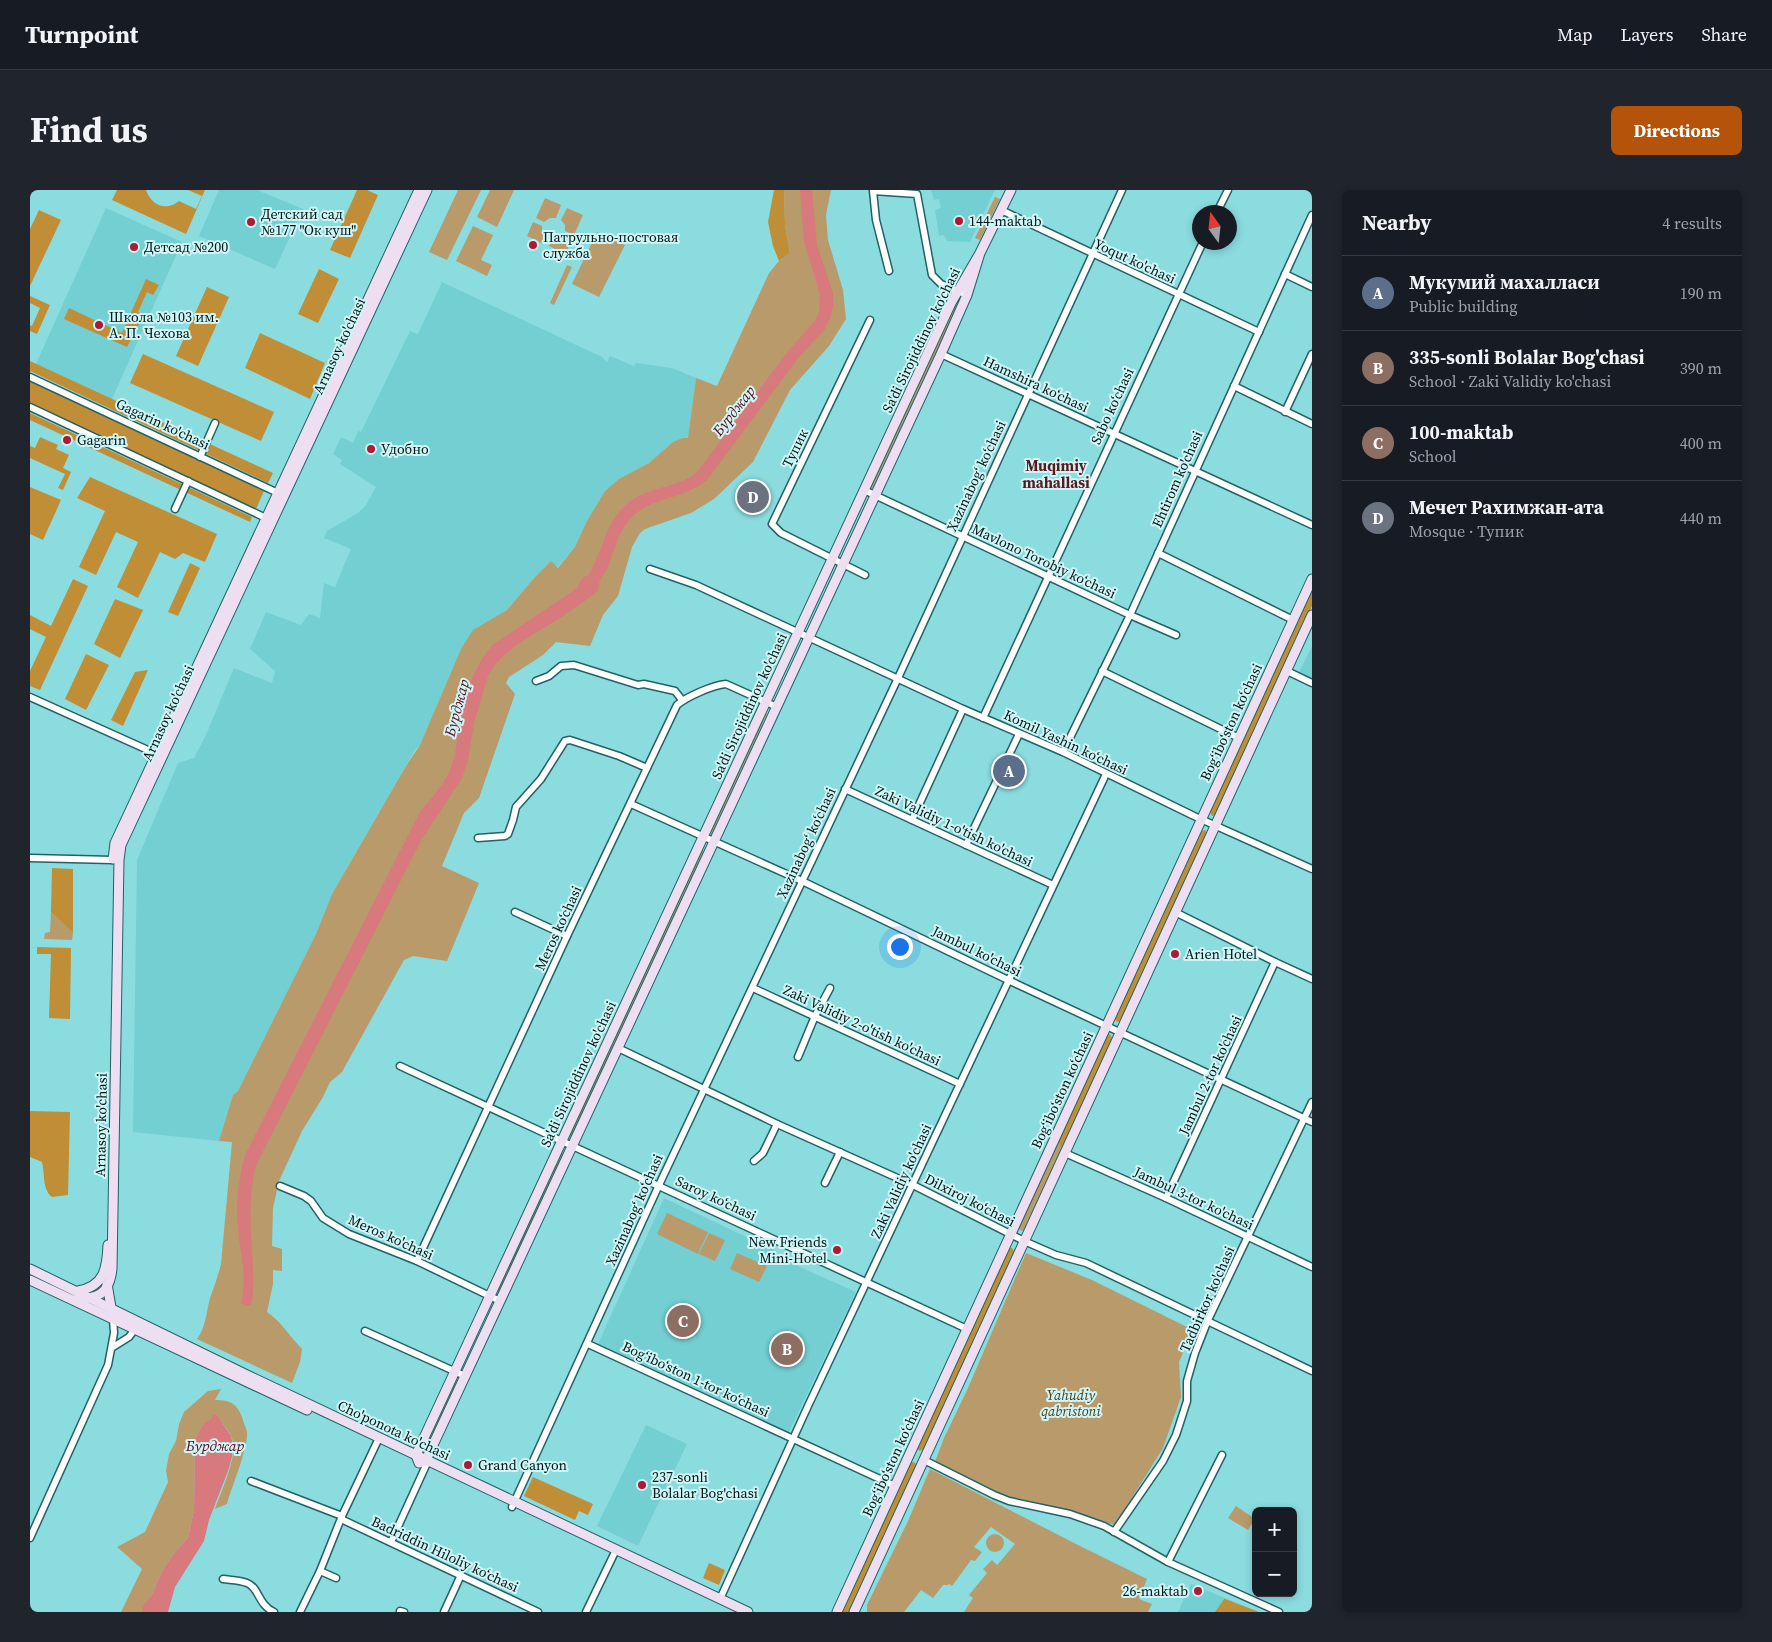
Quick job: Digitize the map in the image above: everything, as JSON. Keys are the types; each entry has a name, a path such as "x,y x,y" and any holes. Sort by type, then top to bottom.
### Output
{"street":[{"name":"Arnasoy ko'chasi","path":"107,1288 112,1273 113,1260 115,843 160,756 419,190"},
{"name":"Arnasoy ko'chasi","path":"281,494 427,190"},
{"name":"Sa'di Sirojiddinov ko'chasi","path":"423,1461 465,1376 941,354 980,253 1011,190"},
{"name":"Xazinabog‘ ko‘chasi","path":"513,1504 588,1344 659,1185 898,678 1122,190"},
{"path":"1220,205 1228,190"},
{"path":"889,271 876,220 873,191 917,194 932,275 941,284 963,293"},
{"name":"Yoqut ko'chasi","path":"1001,210 1259,332"},
{"name":"Ehtirom ko'chasi","path":"1063,752 1130,615 1312,215"},
{"name":"Sabo ko‘chasi","path":"982,718 1199,250"},
{"path":"1286,274 1312,287"},
{"name":"Sa'di Sirojiddinov ko'chasi","path":"423,1461 455,1372 562,1140 864,490 963,293"},
{"name":"Тупик","path":"832,559 781,533 772,524 870,320"},
{"name":"Hamshira ko‘chasi","path":"941,354 1312,525"},
{"path":"1286,412 1312,354"},
{"name":"Gagarin ko'chasi","path":"30,377 281,494"},
{"path":"1234,386 1312,424"},
{"path":"30,407 270,519"},
{"path":"200,457 215,424"},
{"path":"175,509 188,481"},
{"name":"Mavlono Torobiy ko‘chasi","path":"864,490 1176,635"},
{"path":"1158,554 1293,620"},
{"path":"832,559 865,574"},
{"name":"Komil Yashin koʻchasi","path":"650,568 696,585 962,709 1063,752 1106,774 1312,869"},
{"name":"Bogʻiboʻston koʻchasi","path":"837,1612 1312,580"},
{"path":"1298,610 1312,616"},
{"name":"Bogʻiboʻston koʻchasi","path":"854,1612 1312,616"},
{"path":"536,681 549,676 561,666 574,665 638,685 644,684 675,691 682,700 719,684 726,684 777,707"},
{"path":"1287,670 1312,683"},
{"path":"1102,671 1239,738"},
{"path":"30,697 160,756"},
{"name":"Meros ko‘chasi","path":"417,1261 567,936 677,705 682,700"},
{"path":"912,820 962,709"},
{"path":"966,845 1019,734"},
{"path":"478,838 505,836 508,834 514,820 516,807 541,779 566,741 570,740 599,748 647,768"},
{"name":"Zaki Validiy ko'chasi","path":"720,1598 866,1282 1106,774"},
{"name":"Zaki Validiy 1-o'tish ko'chasi","path":"845,789 1053,885"},
{"name":"Jambul ko'chasi","path":"631,804 802,881 1312,1122"},
{"path":"30,858 116,860"},
{"path":"515,912 567,936"},
{"path":"1175,912 1312,979"},
{"name":"Jambul 2-tor ko'chasi","path":"1166,1198 1275,962"},
{"name":"Zaki Validiy 2-o'tish ko'chasi","path":"753,988 960,1084"},
{"path":"798,1057 815,1016 830,988"},
{"name":"Arnasoy ko'chasi","path":"30,1538 103,1379 113,1347 112,1314 105,1272 108,1236 114,1026"},
{"name":"Dilxiroj ko‘chasi","path":"618,1048 913,1186 1010,1235 1056,1255 1086,1263 1312,1371"},
{"name":"Saroy ko‘chasi","path":"400,1066 967,1330"},
{"name":"Tadbirkor ko'chasi","path":"1114,1532 1162,1461 1176,1434 1187,1401 1187,1381 1195,1352 1208,1320 1312,1102"},
{"path":"754,1161 762,1153 777,1124"},
{"path":"825,1183 840,1152"},
{"name":"Jambul 3-tor ko'chasi","path":"1065,1153 1166,1198 1312,1268"},
{"name":"Meros ko'chasi","path":"280,1186 304,1196 311,1201 323,1218 348,1234 417,1261 500,1301"},
{"name":"Cho'ponota ko'chasi","path":"30,1269 91,1298 135,1329 220,1366"},
{"path":"78,1292 95,1285 105,1272"},
{"name":"Cho'ponota ko'chasi","path":"30,1280 74,1300 112,1314 615,1552 737,1612"},
{"path":"74,1300 101,1295 107,1288"},
{"path":"113,1347 129,1336 135,1329"},
{"path":"365,1331 465,1376"},
{"name":"Bogʻiboʻston 1-tor koʻchasi","path":"588,1344 895,1486"},
{"path":"300,1612 378,1440"},
{"path":"910,1453 994,1496 1082,1518 1114,1532 1168,1562 1279,1612"},
{"path":"1168,1562 1222,1455"},
{"path":"391,1542 423,1461"},
{"name":"Badriddin Hiloliy koʻchasi","path":"251,1481 342,1518 538,1612"},
{"path":"586,1612 615,1552"},
{"name":"Cho'ponota ko'chasi","path":"615,1552 748,1612"},
{"path":"320,1571 336,1578"},
{"path":"444,1612 461,1575"},
{"path":"223,1579 248,1583 252,1586 264,1606 274,1612"}],"shaded area":[{"path":"117,190 146,190 151,200 160,205 169,206 179,201 196,209 202,196 188,190 205,190 186,234 112,200"},
{"name":"Детский сад №177 \"Ок куш\"","path":"219,190 257,190 303,209 275,269 199,236"},
{"path":"357,190 367,190 378,195 350,258 330,250"},
{"path":"774,190 784,190 785,225 790,253 779,261 773,246 768,222"},
{"name":"144-maktab","path":"931,190 995,190 970,242 947,241 944,235 939,236 935,210 941,208 939,199 934,200"},
{"name":"Школа №103 им. А. П. Чехова","path":"106,208 182,242 112,399 36,364"},
{"path":"39,210 61,220 30,286 30,229"},
{"path":"319,269 339,279 318,323 298,314"},
{"path":"146,279 159,285 153,295 147,292 138,312 144,315 127,347 64,319 69,308 122,333"},
{"path":"442,282 602,357 607,362 610,356 634,366 636,363 672,368 696,378 688,438 673,442 649,463 619,479 605,491 587,521 575,547 557,568 551,561 507,610 461,649 420,745 415,750 332,894 316,934 238,1091 233,1095 219,1141 133,1132 137,860 178,763 194,758 206,735 234,668 272,683 275,671 250,649 266,612 301,625 309,614 320,618 324,583 335,587 351,549 324,538 327,531 358,513 366,505 376,487 340,464 342,460 333,454 341,437 353,443 358,431 361,432 410,331 418,334"},
{"path":"207,287 229,297 198,366 176,356"},
{"path":"30,296 50,305 37,334 30,331 30,325 32,326 40,308 30,303"},
{"path":"260,333 325,363 310,399 245,368"},
{"path":"143,354 274,412 261,441 130,383"},
{"path":"30,361 273,473 268,483 30,371"},
{"path":"30,381 264,491 256,509 30,403"},
{"path":"30,413 252,517 250,522 30,420"},
{"path":"40,437 58,445 56,449 69,455 63,468 71,472 63,490 58,488 65,474 30,458 30,446 35,448"},
{"path":"90,477 217,534 205,562 183,553 175,559 160,552 138,598 117,587 138,542 116,532 96,575 79,567 105,511 77,498"},
{"path":"30,487 61,500 43,540 30,534"},
{"path":"190,563 200,568 178,616 168,612"},
{"path":"73,579 88,586 40,690 30,686 30,671 46,637 30,629 30,615 51,626"},
{"path":"1312,592 1312,606 1216,815 1212,816 1210,812"},
{"path":"115,599 143,610 120,658 94,644"},
{"path":"1312,646 1312,679 1299,672"},
{"path":"86,654 109,665 86,710 65,699"},
{"path":"148,670 123,726 111,720 135,672"},
{"path":"1205,830 1207,833 1120,1021 1117,1022 1115,1019 1202,831"},
{"path":"52,868 73,869 73,933 51,912"},
{"path":"37,947 71,948 70,1019 49,1018 51,954 37,954"},
{"path":"1110,1034 1112,1038 1062,1150 1058,1141 1106,1036"},
{"path":"30,1111 70,1112 68,1195 52,1197 49,1194 45,1186 42,1162 30,1157"},
{"path":"664,1198 774,1250 773,1255 856,1292 789,1432 598,1344"},
{"path":"1007,1248 1012,1248 1014,1251 925,1449 919,1451 917,1446"},
{"name":"237-sonli Bolalar Bog'chasi","path":"646,1425 687,1444 638,1546 597,1526"},
{"path":"914,1462 917,1465 850,1612 843,1612 910,1463"},
{"path":"533,1477 593,1504 588,1515 579,1511 575,1520 524,1496"},
{"path":"709,1563 725,1570 719,1585 703,1578"},
{"name":"26-maktab","path":"1191,1584 1259,1612 1178,1612"},
{"path":"1225,1599 1259,1612 1215,1612"}],"green space":[{"path":"458,190 481,190 447,260 429,252"},
{"path":"490,190 514,190 497,227 477,217"},
{"path":"784,190 831,190 826,215 828,240 843,290 846,319 829,346 790,390 753,462 714,499 691,513 645,529 640,533 632,547 618,596 603,615 590,646 556,642 543,655 509,677 506,683 515,694 479,798 464,813 442,866 479,883 447,961 413,956 404,960 342,1072 330,1082 302,1131 279,1181 273,1208 272,1246 282,1249 282,1271 273,1270 273,1284 267,1312 281,1324 302,1349 300,1362 292,1383 197,1339 204,1325 221,1264 232,1142 219,1141 233,1095 238,1091 316,934 332,894 420,745 461,649 473,630 507,610 551,561 558,568 575,547 587,521 605,491 619,479 649,463 673,442 688,438 696,378 717,386 769,273 779,261 790,253 785,225"},
{"path":"995,197 1000,199 980,240 975,238"},
{"path":"545,198 561,205 556,218 550,218 544,222 536,218"},
{"path":"567,208 583,215 574,235 565,231 565,225 561,220"},
{"path":"533,222 542,226 542,233 546,238 543,244 527,236"},
{"path":"473,226 493,235 481,260 492,265 487,276 456,261"},
{"path":"597,232 625,245 599,297 572,284"},
{"path":"563,236 572,240 565,254 549,246 552,240 558,240"},
{"path":"567,265 572,267 554,305 550,303"},
{"path":"955,304 958,306 872,489 869,487"},
{"path":"764,713 767,714 711,835 708,833"},
{"path":"701,850 704,851 572,1137 568,1135"},
{"path":"51,912 73,933 72,940 44,939 45,933 50,932"},
{"path":"1058,1141 1062,1150 1025,1230 1021,1231 1018,1227"},
{"path":"561,1153 563,1154 499,1292 496,1291"},
{"path":"667,1213 708,1232 698,1254 657,1234"},
{"path":"709,1233 725,1240 715,1261 699,1254"},
{"path":"737,1253 767,1266 759,1282 730,1269"},
{"name":"Yahudiy qabristoni","path":"1026,1253 1092,1280 1193,1330 1179,1362 1181,1397 1163,1448 1115,1525 1086,1516 1024,1502 990,1489 935,1462"},
{"path":"455,1379 458,1380 429,1445 425,1443"},
{"path":"221,1389 215,1400 232,1403 238,1408 247,1432 242,1458 227,1504 215,1509 229,1472 233,1452 231,1436 218,1416 211,1419 195,1440 194,1510 188,1538 174,1553 164,1568 142,1612 121,1612 142,1569 117,1547 145,1532 168,1482 166,1471 169,1454 176,1441 179,1424 184,1412 208,1391"},
{"path":"930,1469 1147,1579 1139,1599 1152,1604 1148,1612 964,1612 973,1598 969,1595 987,1573 983,1569 992,1560 997,1565 1015,1544 991,1527 974,1547 982,1552 975,1561 971,1560 952,1586 949,1584 943,1585 933,1598 921,1590 904,1612 867,1612 867,1605 908,1521"},
{"path":"1236,1506 1252,1517 1252,1524 1248,1530 1228,1518"},
{"path":"991,1534 999,1534 1004,1539 1002,1550 991,1552 986,1547 986,1539"}],"water":[{"name":"Бурджар","path":"800,190 812,190 817,245 833,293 833,306 825,329 799,357 707,480 690,491 646,507 629,520 619,536 598,591 511,649 494,666 488,676 474,723 468,760 462,778 422,839 256,1165 252,1186 251,1208 253,1292 251,1305 245,1306 241,1303 244,1274 238,1229 237,1201 245,1155 420,812 438,790 449,772 455,756 463,706 475,672 494,644 577,588 582,578 589,575 610,527 624,507 648,492 681,481 698,471 789,350 814,322 819,313 820,295 804,241"},
{"name":"Бурджар","path":"214,1414 218,1416 231,1436 233,1445 228,1471 209,1520 204,1541 175,1587 168,1612 142,1612 143,1606 151,1596 164,1568 174,1553 188,1538 194,1510 195,1440 204,1424"}],"place":[{"name":"144-maktab","path":"959,221"},
{"name":"Детский сад №177 \"Ок куш\"","path":"251,222"},
{"name":"Патрульно-постовая служба","path":"533,245"},
{"name":"Детсад №200","path":"134,247"},
{"name":"Школа №103 им. А. П. Чехова","path":"99,325"},
{"name":"Gagarin","path":"67,440"},
{"name":"Удобно","path":"371,449"},
{"name":"Мечет Рахимжан-ата","path":"753,497"},
{"name":"Мукумий махалласи","path":"1009,771"},
{"name":"Arien Hotel","path":"1175,954"},
{"name":"New Friends Mini-Hotel","path":"837,1250"},
{"name":"100-maktab","path":"683,1321"},
{"name":"335-sonli Bolalar Bog'chasi","path":"787,1349"},
{"name":"Grand Canyon","path":"468,1465"},
{"name":"237-sonli Bolalar Bog'chasi","path":"642,1485"},
{"name":"26-maktab","path":"1198,1591"}],"district":[{"name":"Muqimiy mahallasi","path":"1056,474"}]}
